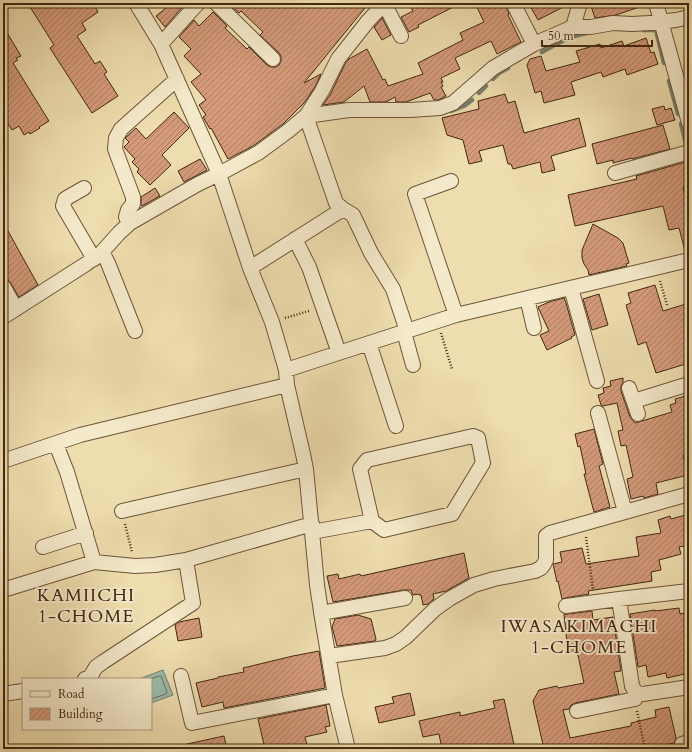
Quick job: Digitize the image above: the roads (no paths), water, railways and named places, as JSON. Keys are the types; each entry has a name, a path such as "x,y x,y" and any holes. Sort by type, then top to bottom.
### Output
{"street":[{"path":"136,3 161,44 219,174 250,268 272,322 286,370 287,384 304,454 321,613 335,695 348,749"},
{"path":"161,44 198,3"},
{"path":"216,3 273,59"},
{"path":"3,317 98,256 118,233 130,223 198,184 258,153 288,131 306,116 322,92 338,59 384,3 401,36"},
{"path":"513,3 534,44"},
{"path":"573,28 580,3"},
{"path":"656,3 689,123"},
{"path":"306,116 349,110 410,110 440,108 453,103 493,68 534,44 573,28 591,27 613,23 632,24 662,22 689,17"},
{"path":"130,223 126,217 128,210 133,204 132,197 115,149 116,138 121,130 177,79"},
{"path":"306,116 336,203 353,215 372,253 393,289 413,365"},
{"path":"615,173 689,152"},
{"path":"451,181 415,194 456,315"},
{"path":"84,188 65,199 63,206 98,256 108,263 135,331"},
{"path":"250,268 343,209"},
{"path":"296,239 309,267 339,353"},
{"path":"286,370 456,315 689,260"},
{"path":"3,286 16,309"},
{"path":"571,288 598,381"},
{"path":"527,298 534,328"},
{"path":"369,343 396,426"},
{"path":"3,461 80,435 287,384"},
{"path":"633,401 689,384"},
{"path":"598,413 625,512"},
{"path":"3,590 94,562 135,566 155,565 186,560 312,528 372,521 384,530 452,514 483,463 478,438 473,436 368,460 360,469 372,521"},
{"path":"56,444 67,472 94,562"},
{"path":"122,511 306,469"},
{"path":"329,656 385,648 396,644 406,637 435,609 474,585 494,579 535,571 541,568 546,560 546,536 550,533 689,494"},
{"path":"43,547 86,533"},
{"path":"88,678 90,677 96,667 103,662 193,603 186,560"},
{"path":"566,606 689,591"},
{"path":"321,613 405,598"},
{"path":"620,599 632,686 635,696"},
{"path":"180,676 192,723 335,695"},
{"path":"577,711 643,694 689,688"},
{"path":"3,694 22,691"}],"water":[{"path":"163,670 173,695 152,703 152,678 142,678"}],"waterway":[{"path":"643,30 656,30 664,63"},
{"path":"542,52 574,36 586,33"},
{"path":"493,79 499,73 508,68"},
{"path":"669,81 678,114"},
{"path":"479,93 486,86"},
{"path":"451,111 464,106 472,100"},
{"path":"681,124 687,147"}],"district":[{"name":"KAMIICHI 1-CHOME","path":"86,605"},
{"name":"IWASAKIMACHI 1-CHOME","path":"579,636"}]}
